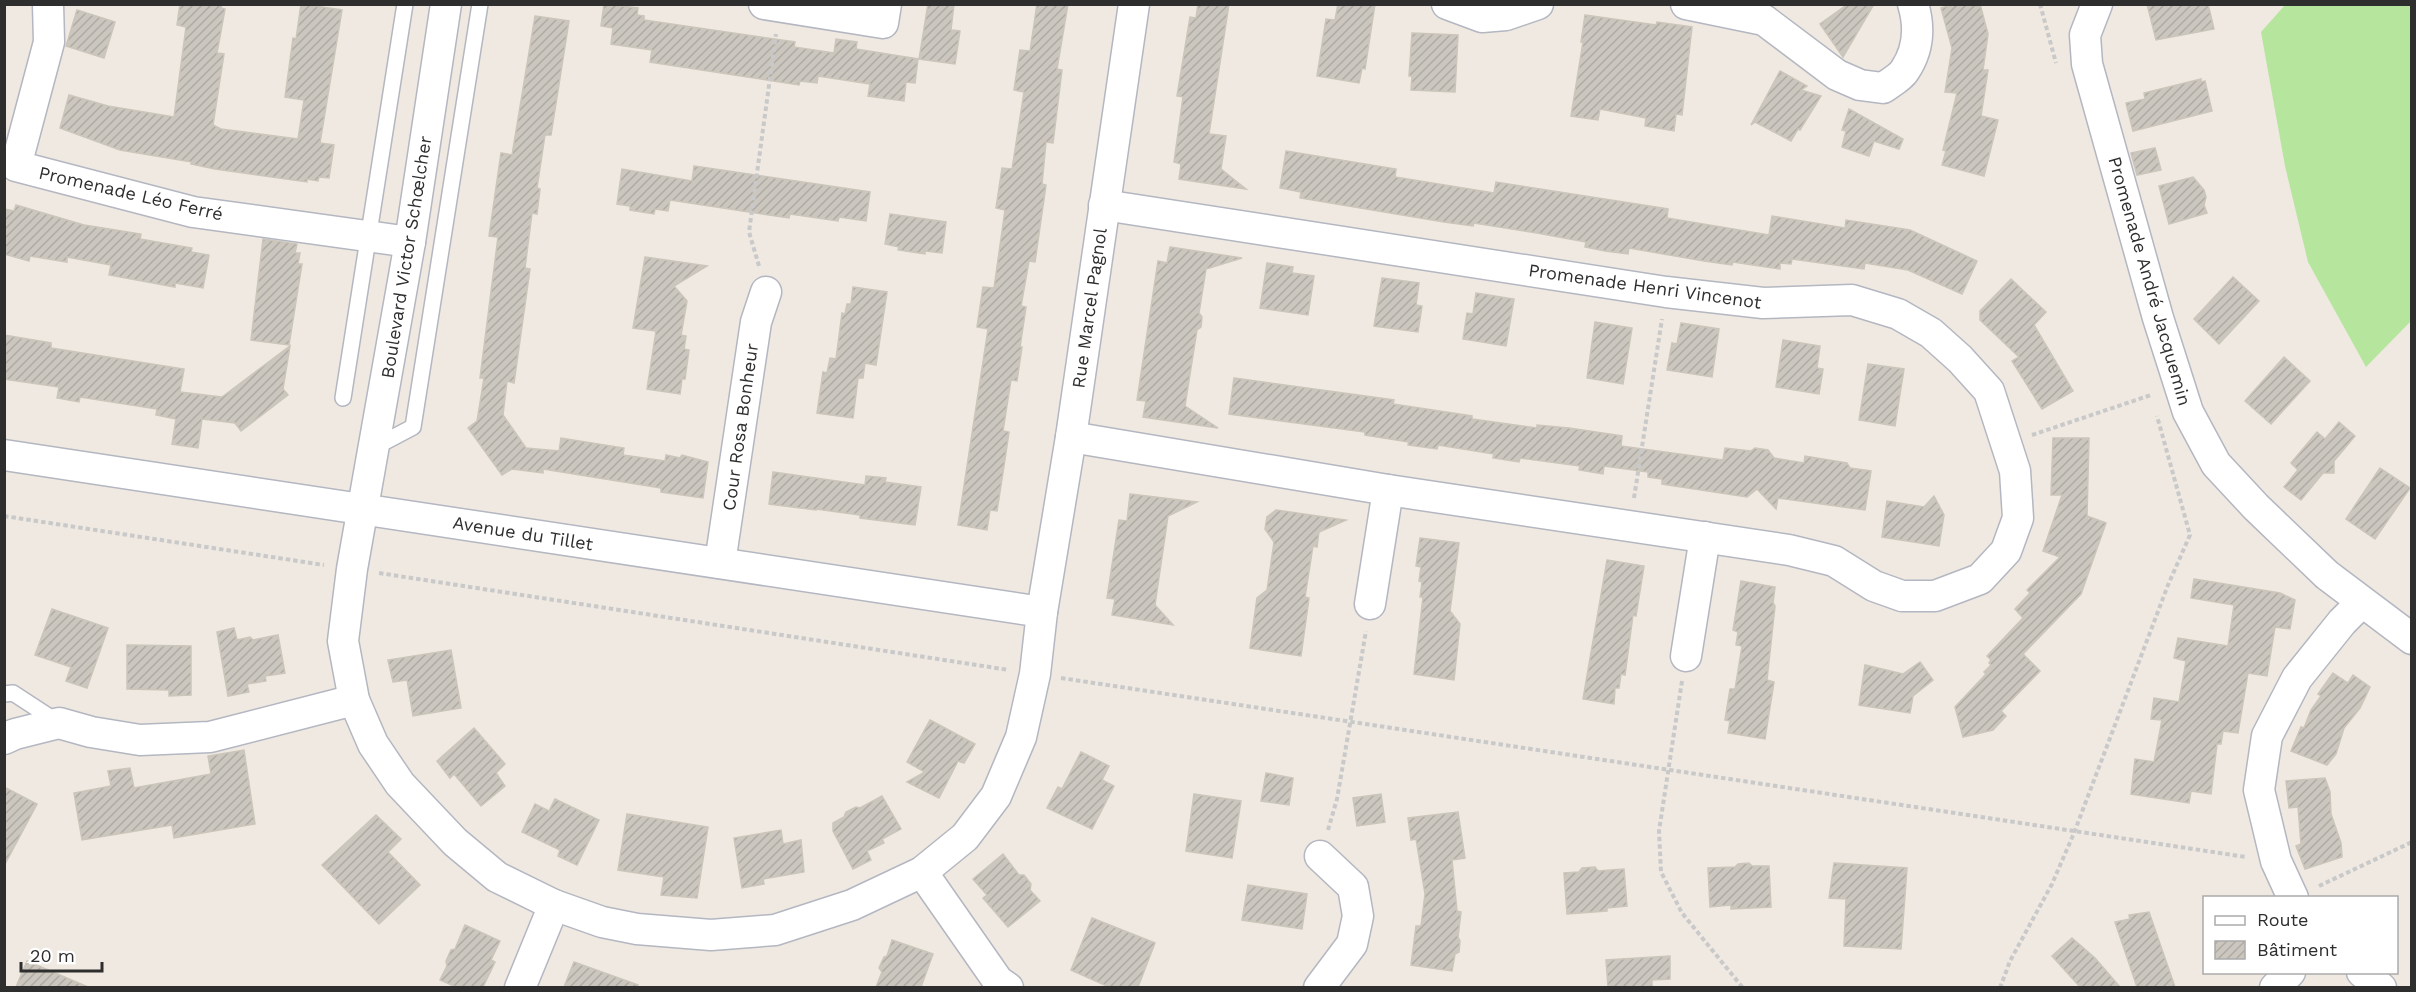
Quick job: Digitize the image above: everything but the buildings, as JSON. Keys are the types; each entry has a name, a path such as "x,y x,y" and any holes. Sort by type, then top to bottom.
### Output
{"street":[{"name":"Promenade Léo Ferré","path":"48,4 49,42 16,165 193,212 410,242"},
{"name":"Boulevard Victor Schœlcher","path":"446,4 410,242 352,569 343,641 354,700 373,744 400,784 454,842 497,877 554,905"},
{"path":"772,6 883,22 886,4"},
{"name":"Rue Marcel Pagnol","path":"554,905 602,922 637,929 711,934 775,930 852,904 922,872 965,837 996,796 1022,737 1035,674 1042,612 1071,437 1134,4"},
{"path":"1447,4 1482,17 1506,15 1538,4"},
{"path":"1686,4 1764,20 1837,75 1860,85 1883,88 1905,71 1914,51 1919,23 1913,4"},
{"name":"Promenade André Jacquemin","path":"2097,4 2085,35 2087,64 2158,318 2188,412 2216,464 2256,507 2327,575 2412,639"},
{"name":"Promenade Henri Vincenot","path":"1071,437 1388,490 1789,550 1834,561 1874,586 1902,596 1935,596 1980,579 2006,551 2018,518 2015,471 1989,391 1960,359 1931,333 1898,314 1852,300 1763,303 1666,292 1104,206"},
{"name":"Cour Rosa Bonheur","path":"720,563 756,322 766,292"},
{"name":"Avenue du Tillet","path":"4,455 1042,612"},
{"path":"1370,604 1388,490"},
{"path":"1686,656 1704,537"},
{"path":"2304,892 2276,861 2259,790 2267,736 2297,678 2342,622 2362,602"},
{"path":"4,740 15,734 59,723 91,732 140,740 210,737 354,700"},
{"path":"1319,987 1352,944 1358,916 1353,887 1320,856"},
{"path":"922,872 1000,985"},
{"path":"520,987 554,905"},
{"path":"2275,987 2288,974"},
{"path":"2365,974 2382,987"}],"lane":[{"path":"344,398 405,4"},
{"path":"375,447 413,427 480,4"},
{"path":"4,694 13,693 59,723"}],"path":[{"path":"2040,4 2059,74"},
{"path":"766,292 749,232 772,6"},
{"path":"1629,525 1666,292"},
{"path":"2000,987 2010,961 2052,884 2074,833 2168,585 2190,535 2148,384"},
{"path":"2006,443 2151,395"},
{"path":"1320,856 1337,799 1370,604"},
{"path":"1686,656 1659,831 1661,872 1682,913 1743,987"},
{"path":"2074,833 2276,861"},
{"path":"2304,892 2412,842"}],"green space":[{"path":"2286,4 2411,5 2411,321 2366,367 2308,262 2285,166 2261,32"}]}
